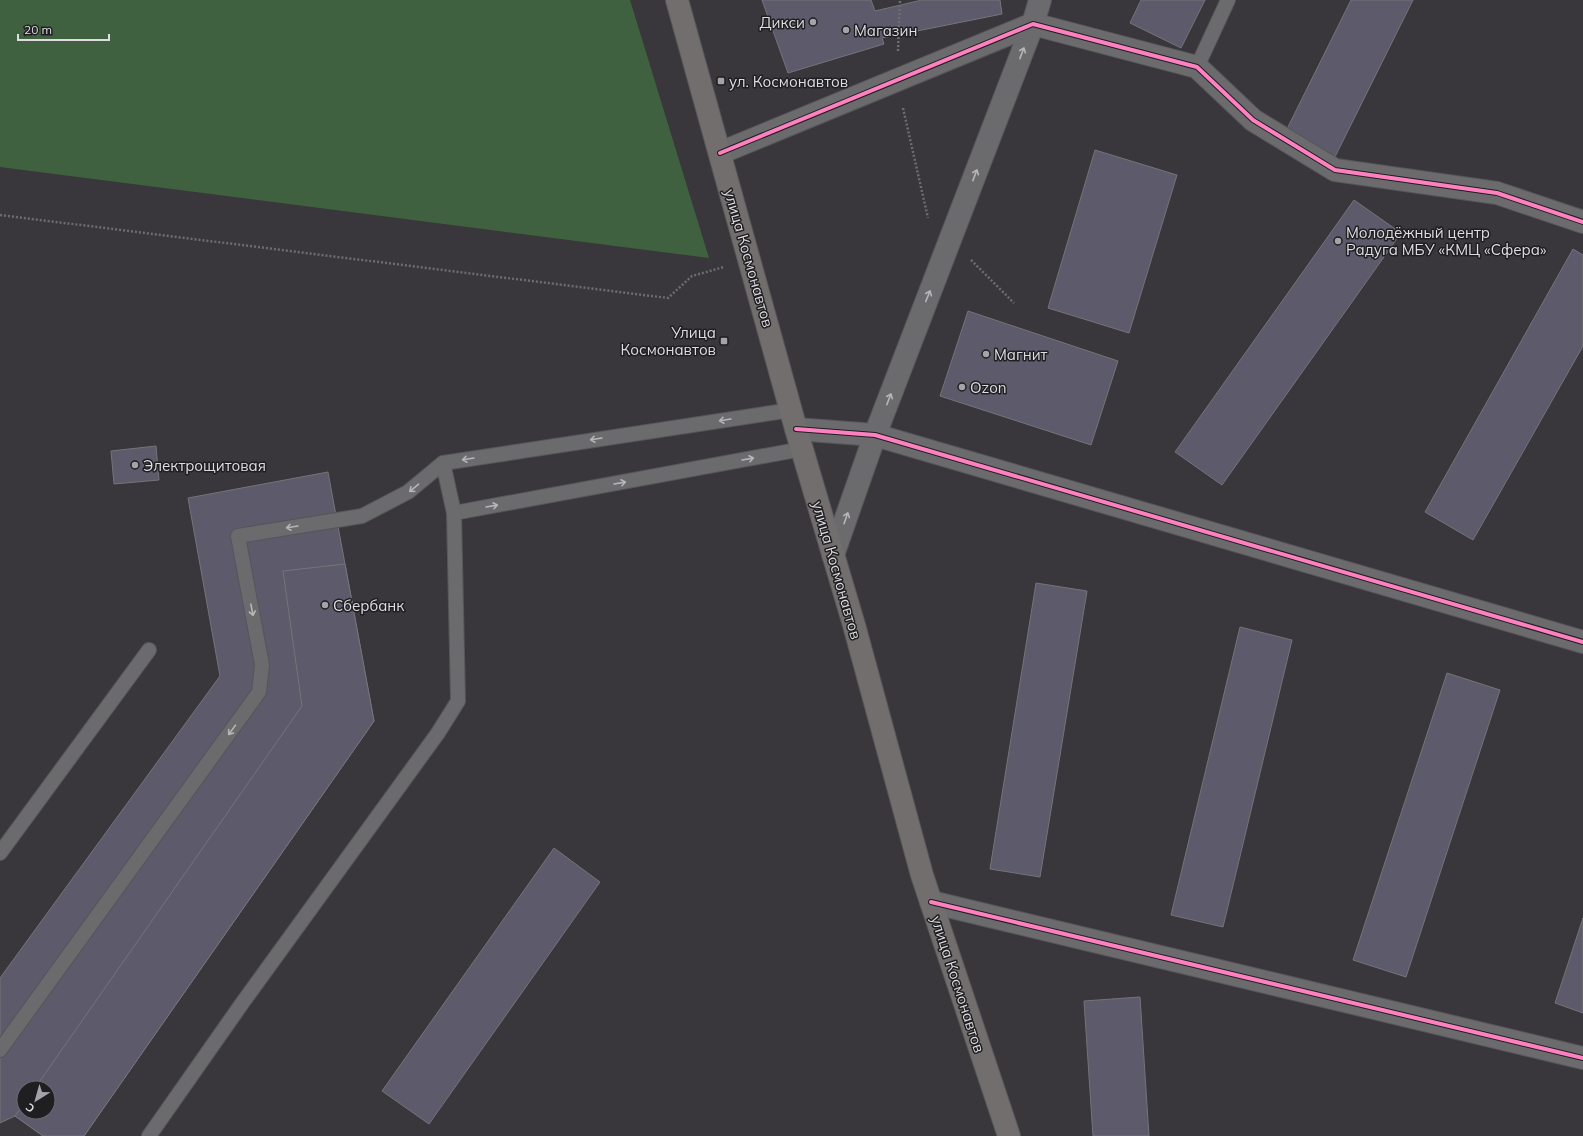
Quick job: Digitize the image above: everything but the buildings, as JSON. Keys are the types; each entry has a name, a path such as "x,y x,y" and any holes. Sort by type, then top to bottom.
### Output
{"main road":[{"name":"улица Космонавтов","path":"677,0 802,449 931,902 1009,1136"}],"street":[{"path":"833,555 875,435 1033,24 1040,0"},
{"path":"720,153 1033,24 1196,67 1253,120 1335,170 1497,193 1583,222"},
{"path":"794,419 825,432 875,435 1583,642"},
{"path":"931,902 1583,1058"}],"lane":[{"path":"1196,67 1228,0"},
{"path":"0,1050 259,692 262,665 238,536 362,516 408,492 444,463 794,419"},
{"path":"454,513 802,449"},
{"path":"150,1136 243,1002 438,733 458,701 454,513 444,463"},
{"path":"0,853 149,650"}],"path":[{"path":"900,0 896,80 930,224 951,239 1014,303"},
{"path":"0,215 668,298 692,276 749,260"}],"green space":[{"path":"0,0 630,0 709,258 0,167"}],"cycle path":[{"path":"720,153 1033,24 1197,67 1253,120 1335,170 1497,193 1583,222"},
{"path":"796,429 875,435 1583,642"},
{"path":"931,902 1583,1058"}],"place":[{"name":"Дикси","path":"813,22"},
{"name":"Магазин","path":"846,30"},
{"name":"ул. Космонавтов","path":"721,81"},
{"name":"Молодёжный центр Радуга МБУ «КМЦ «Сфера»","path":"1338,241"},
{"name":"Улица Космонавтов","path":"724,341"},
{"name":"Магнит","path":"986,354"},
{"name":"Ozon","path":"962,387"},
{"name":"Электрощитовая","path":"135,465"},
{"name":"Сбербанк","path":"325,605"}]}
